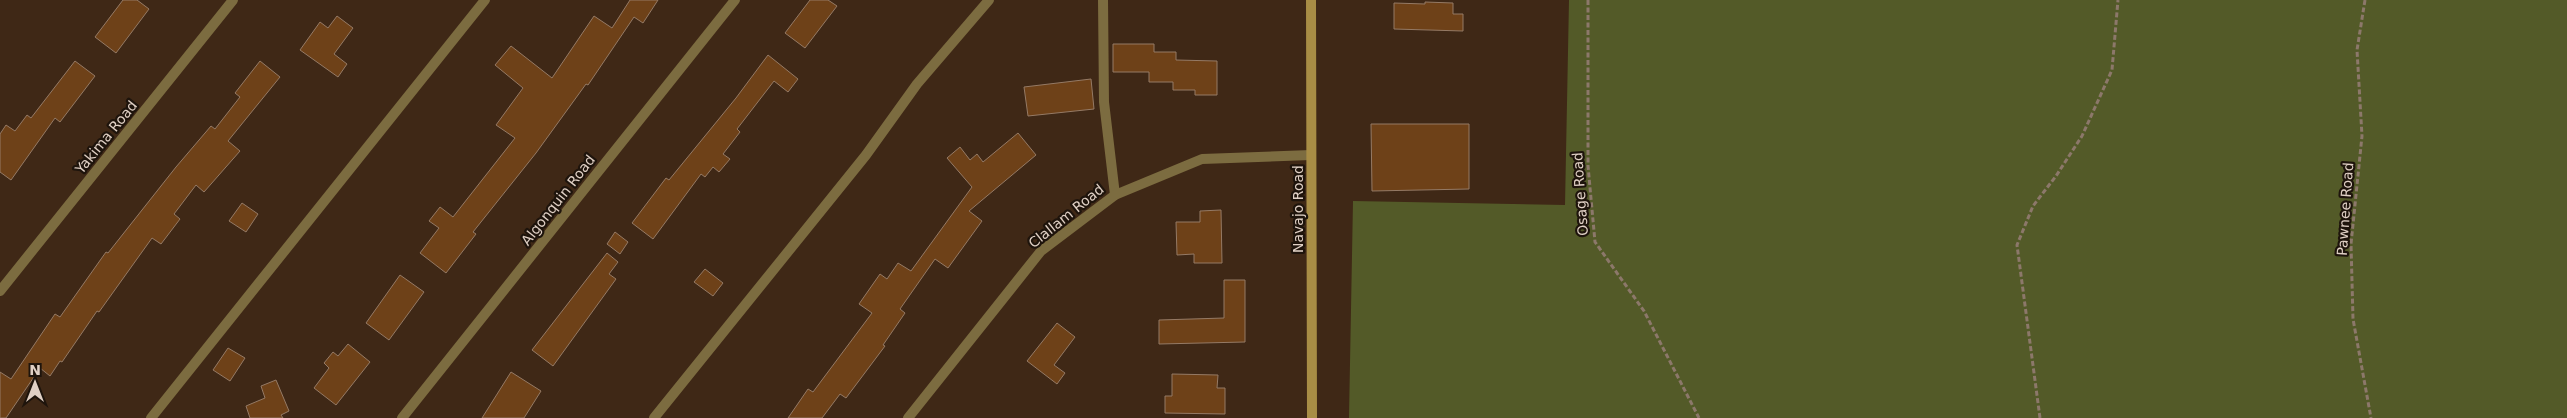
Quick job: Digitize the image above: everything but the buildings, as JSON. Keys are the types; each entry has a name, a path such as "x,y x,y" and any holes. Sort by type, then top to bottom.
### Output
{"main road":[{"name":"Navajo Road","path":"1311,0 1312,418"}],"street":[{"name":"Yakima Road","path":"0,290 233,0"},
{"path":"152,418 485,0"},
{"name":"Algonquin Road","path":"402,418 735,0"},
{"path":"654,418 866,155 917,84 989,0"},
{"path":"1103,0 1104,102 1115,195"},
{"name":"Clallam Road","path":"908,418 1041,251 1115,195 1202,159 1311,155"}],"path":[{"name":"Osage Road","path":"1588,0 1588,166 1595,242 1644,311 1699,418"},
{"path":"2040,418 2018,245 2033,206 2056,176 2082,136 2112,70 2118,0"},
{"name":"Pawnee Road","path":"2365,0 2357,50 2362,136 2351,244 2353,319 2371,418"}],"green space":[{"path":"1569,0 2567,0 2567,418 1349,418 1353,201 1565,205"}]}
